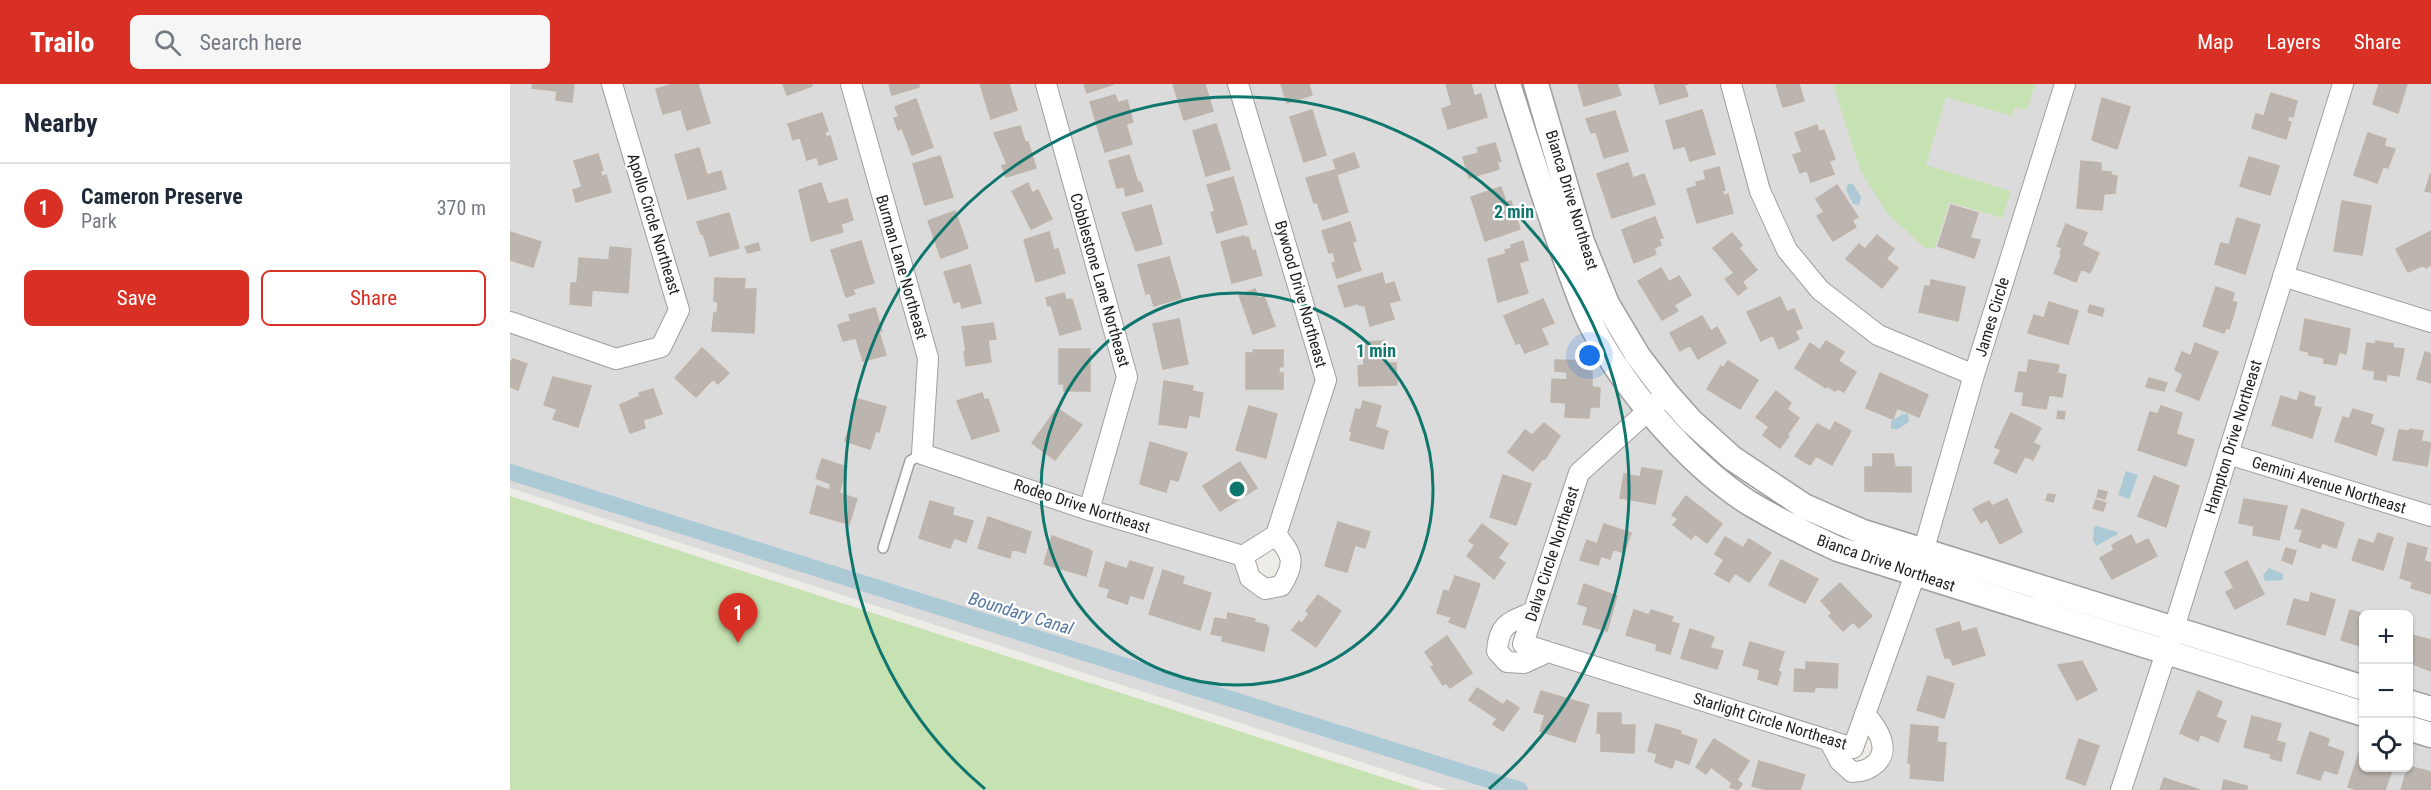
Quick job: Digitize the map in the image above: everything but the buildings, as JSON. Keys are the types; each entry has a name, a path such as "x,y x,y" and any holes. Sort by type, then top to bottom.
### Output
{"street":[{"name":"Apollo Circle Northeast","path":"510,322 616,359 661,347 680,310 612,84"},
{"name":"Burman Lane Northeast","path":"851,84 928,358 922,454"},
{"name":"Cobblestone Lane Northeast","path":"1046,84 1127,377 1089,510"},
{"name":"Bywood Drive Northeast","path":"1238,84 1326,380 1276,535"},
{"name":"Bianca Drive Northeast","path":"1508,84 1545,201 1592,327 1622,375 1698,428 1732,458 1804,506 1863,532 2359,686"},
{"name":"Bianca Drive Northeast","path":"1536,84 1582,242 1607,304 1638,356 1658,402 1710,473 1748,502 1798,531 1838,549 2359,712"},
{"path":"1731,84 1760,191 1787,250 1820,290 1878,335 1974,375"},
{"name":"James Circle","path":"1923,552 1974,375 2065,84"},
{"name":"Hampton Drive Northeast","path":"2121,790 2174,628 2343,84"},
{"path":"1545,201 1569,193"},
{"path":"2283,276 2431,322"},
{"name":"Dalva Circle Northeast","path":"1523,644 1579,473 1658,402"},
{"name":"Rodeo Drive Northeast","path":"922,454 1089,510 1243,556"},
{"name":"Gemini Avenue Northeast","path":"2228,454 2431,516"},
{"path":"1276,535 1289,550 1291,572 1281,586 1265,589 1250,578 1243,556 1276,535"},
{"name":"Starlight Circle Northeast","path":"1523,644 1853,748 1923,552"},
{"path":"1533,612 1508,623 1498,636 1497,651 1507,662 1524,663 1548,652"},
{"path":"2413,703 2431,709"},
{"path":"1829,740 1840,761 1852,772 1865,772 1876,764 1882,740 1865,714"},
{"path":"2413,729 2431,735"}],"lane":[{"path":"883,548 910,461 922,454"}],"shaded area":[{"path":"510,84 603,84 670,309 655,339 617,349 510,313"},
{"path":"621,84 842,84 919,360 913,463 920,463 1236,565 1245,586 1260,597 1266,598 1288,591 1297,577 1298,549 1286,532 1334,382 1247,84 1499,84 1637,409 1574,466 1527,605 1489,650 1548,662 1823,748 1851,781 1864,781 1880,772 1875,712 1919,586 2155,659 2112,790 1448,790 510,488 510,333 617,368 687,314"},
{"path":"861,84 1037,84 1118,378 1084,498 931,447 936,355"},
{"path":"1055,84 1229,84 1317,380 1269,529 1242,547 1100,503 1135,380"},
{"path":"1545,84 1722,84 1814,298 1873,343 1963,381 1917,540 1808,498 1773,475 1703,420 1645,350 1602,270"},
{"path":"1740,84 2056,84 1969,363 1882,327 1825,283 1794,245 1768,187"},
{"path":"2074,84 2334,84 2169,617 1933,545 1982,378"},
{"path":"2352,84 2431,84 2431,312 2294,269"},
{"path":"2288,287 2431,332 2431,507 2239,447"},
{"path":"1648,423 1703,480 1903,581 1858,709 1853,714 1855,717 1848,736 1835,732 1832,727 1828,730 1555,644 1553,640 1549,642 1534,637 1540,619 1544,617 1542,611 1586,478"},
{"path":"2233,466 2431,527 2431,699 2413,693 2413,610 2359,610 2359,677 2185,622"},
{"path":"2171,664 2359,723 2359,772 2413,772 2413,739 2431,745 2431,790 2130,790"}],"green space":[{"path":"1833,84 2035,84 2027,110 2015,107 2012,116 1946,97 1926,165 2011,191 2002,218 1949,202 1935,248 1926,249 1887,213 1860,170"},
{"path":"510,496 1422,790 510,790"}],"water":[{"path":"1848,184 1853,184 1861,197 1859,205 1853,204 1846,190"},
{"path":"1903,414 1908,414 1909,422 1898,429 1891,429 1891,421"},
{"path":"2126,471 2138,475 2129,499 2118,495"},
{"path":"2094,527 2118,534 2096,546 2093,540"},
{"path":"2269,568 2283,574 2283,580 2265,581 2263,575"}],"waterway":[{"name":"Boundary Canal","path":"510,472 1520,790"}],"place":[{"name":"Cameron Preserve","path":"738,643"}]}
